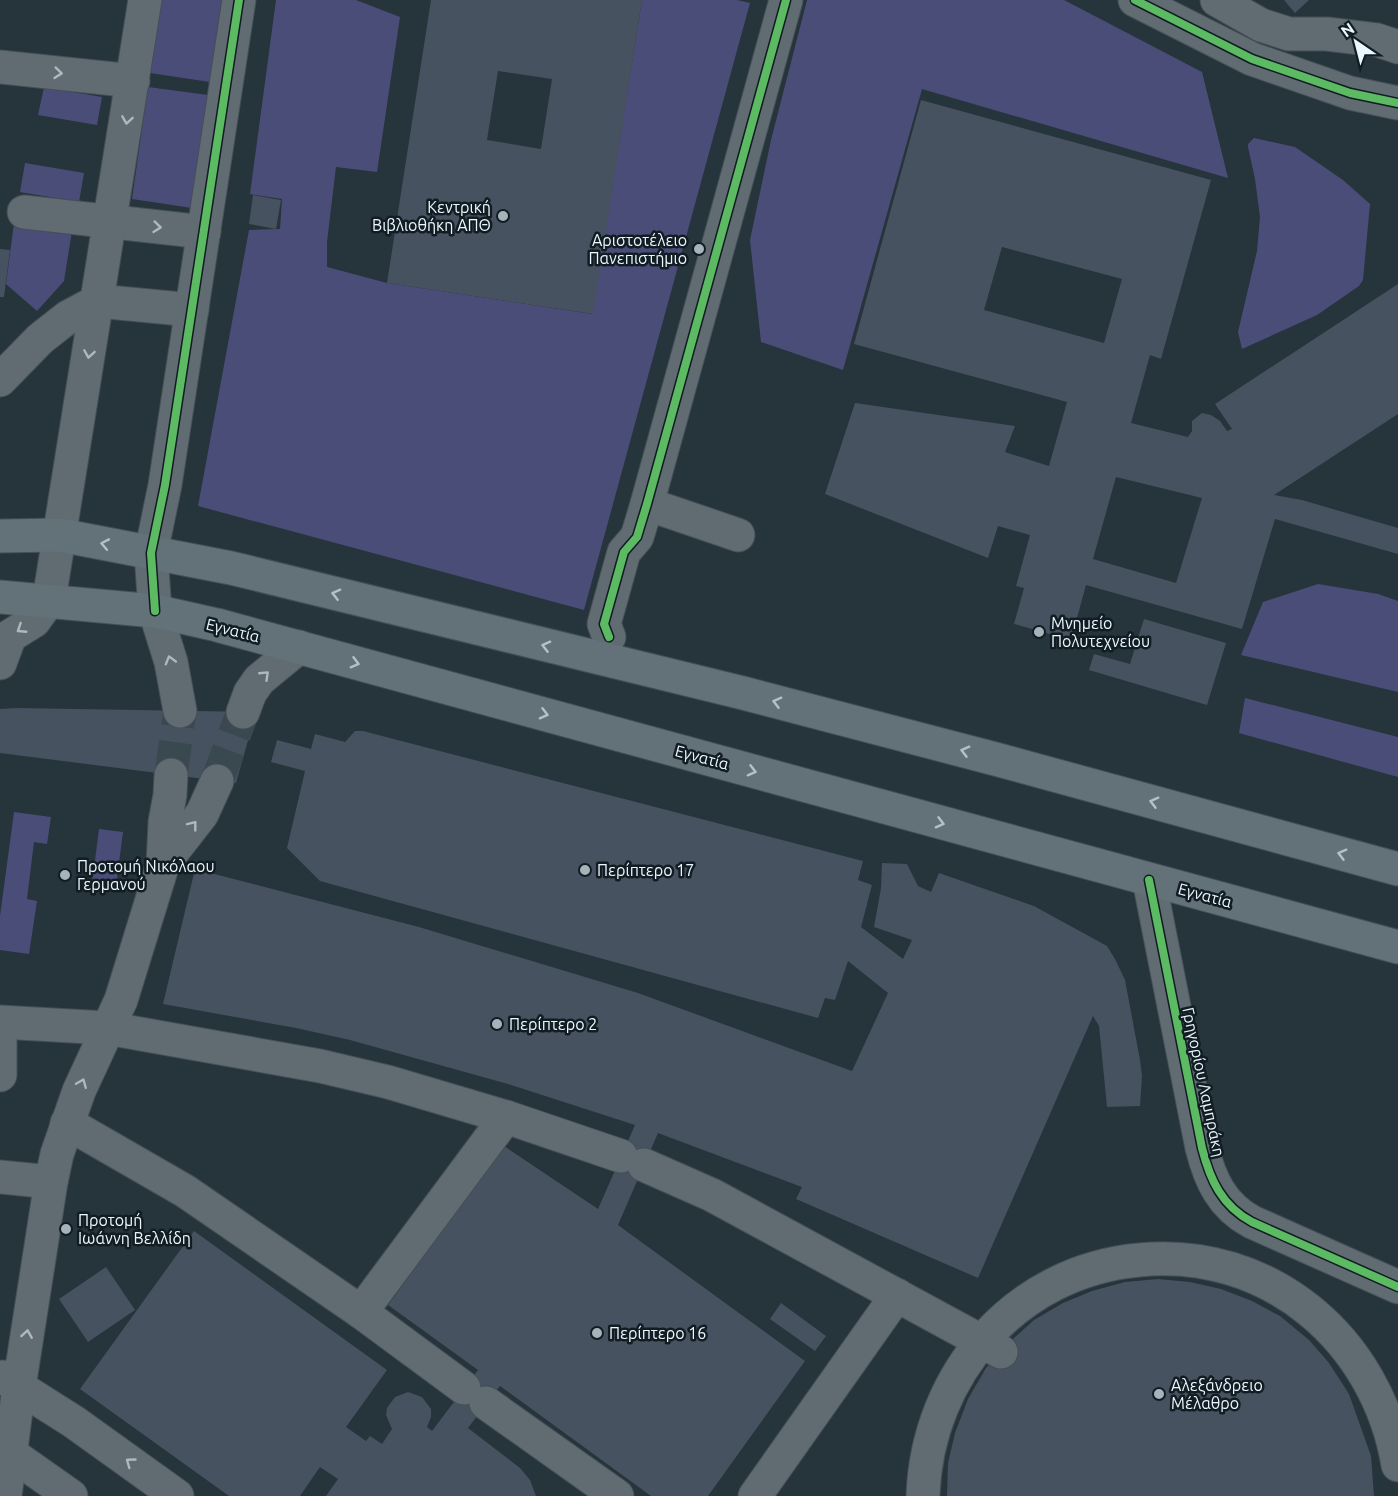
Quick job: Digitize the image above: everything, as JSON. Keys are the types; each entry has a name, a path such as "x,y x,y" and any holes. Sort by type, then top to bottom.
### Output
{"main road":[{"path":"0,536 60,536 231,567 606,648 743,693 1398,869"},
{"name":"Εγνατία","path":"0,597 154,611 299,647 1398,947"}],"street":[{"path":"0,663 10,636 34,621 50,600 145,0"},
{"path":"180,711 171,662 154,611 151,553 165,484 239,0"},
{"path":"606,648 604,624 624,552 637,537 647,504 786,0"},
{"path":"1135,0 1252,59 1350,93 1398,103"},
{"path":"1217,0 1261,26 1289,34 1327,34 1377,40 1398,47"},
{"path":"0,67 133,81"},
{"path":"24,212 204,232"},
{"path":"0,380 40,339 68,317 98,301 192,309"},
{"path":"647,504 738,535"},
{"path":"243,712 250,693 259,680 299,647"},
{"path":"5,1496 10,1381 51,1182 67,1123 92,1059 121,1000 163,864 171,775"},
{"path":"163,864 202,814 217,781"},
{"name":"Γρηγορίου Λαμπράκη","path":"1149,880 1202,1148 1221,1196 1236,1212 1252,1222 1398,1287"},
{"path":"0,1022 107,1028 320,1066 388,1082 506,1117 632,1161 712,1196 991,1346"},
{"path":"0,1038 0,1075"},
{"path":"361,1312 506,1117"},
{"path":"67,1123 185,1191 361,1312 617,1496"},
{"path":"0,1177 51,1182"},
{"path":"923,1496 927,1455 941,1407 951,1385 991,1346 1025,1302 1042,1291 1080,1274 1119,1262 1160,1258 1201,1262 1241,1272 1261,1280 1297,1300 1330,1327 1357,1359 1392,1408 1398,1465"},
{"path":"755,1496 897,1294"},
{"path":"10,1381 74,1422 177,1496"},
{"path":"6,1450 71,1496"}],"shaded area":[{"path":"161,0 222,0 210,82 150,73"},
{"path":"276,0 356,0 400,17 377,172 336,167 327,242 327,267 387,283 592,314 642,0 737,0 750,3 584,610 198,506 249,230 280,229 282,199 250,194"},
{"path":"807,0 1064,0 1202,72 1228,178 922,89 843,370 761,342 750,240 771,140"},
{"path":"44,87 102,97 97,125 38,115"},
{"path":"148,87 208,95 192,208 132,199"},
{"path":"1254,138 1295,147 1343,180 1370,204 1363,280 1359,286 1317,315 1242,349 1238,332 1257,251 1260,217 1248,147"},
{"path":"25,163 84,173 79,202 20,192"},
{"path":"14,223 72,231 64,281 37,311 6,284"},
{"path":"1318,584 1378,594 1398,601 1398,692 1241,655 1263,602"},
{"path":"1245,698 1398,737 1398,777 1239,733"},
{"path":"14,812 51,817 47,844 34,842 27,899 37,901 29,954 0,950 0,916"},
{"path":"99,829 123,832 116,886 92,884"}],"building":[{"name":"Κεντρική Βιβλιοθήκη ΑΠΘ","path":"431,0 642,0 593,314 387,283","holes":["498,71 552,79 541,149 487,140"]},
{"path":"1284,0 1309,0 1295,13"},
{"path":"921,100 1211,180 1161,359 1150,355 1131,423 1188,437 1192,431 1192,421 1202,413 1211,415 1220,421 1227,431 1232,429 1215,404 1398,284 1398,414 1274,495 1302,500 1398,528 1398,554 1275,519 1242,629 1086,585 1071,640 1014,624 1024,588 1016,586 1030,535 998,526 988,558 825,494 855,403 1015,426 1005,452 1049,466 1067,402 854,344","holes":["1002,247 1122,279 1104,343 984,310","1116,477 1202,498 1176,583 1093,559"]},
{"path":"253,195 281,200 276,229 249,224"},
{"path":"0,249 10,250 4,297 0,297"},
{"path":"1144,619 1226,643 1207,705 1089,670 1094,654 1130,664"},
{"path":"0,709 256,712 236,783 0,753"},
{"path":"355,731 363,731 863,861 858,880 872,885 861,927 903,959 912,940 874,927 881,888 882,863 907,864 918,886 931,892 939,873 1034,906 1107,946 1115,959 1125,980 1140,1060 1142,1076 1140,1106 1107,1107 1099,1026 1093,1016 978,1278 796,1199 802,1187 658,1133 618,1225 805,1361 708,1496 651,1496 500,1386 468,1428 520,1468 530,1480 536,1496 326,1496 338,1479 320,1467 300,1496 229,1496 80,1389 194,1231 387,1370 346,1427 366,1441 370,1436 382,1444 392,1429 386,1415 387,1408 395,1397 408,1392 422,1397 431,1409 427,1427 432,1431 478,1370 388,1305 504,1146 598,1209 635,1125 508,1084 350,1040 163,1004 195,869 419,927 638,993 852,1071 888,993 848,961 835,1000 825,998 818,1018 320,881 287,848 305,771 271,762 277,740 311,749 315,734 345,742"},
{"path":"106,1267 135,1310 88,1342 59,1299"},
{"name":"Αλεξάνδρειο Μέλαθρο","path":"1158,1279 1190,1282 1221,1289 1252,1301 1280,1316 1309,1340 1329,1363 1349,1394 1371,1456 1374,1496 947,1496 948,1463 955,1433 968,1399 986,1368 1014,1338 1034,1320 1063,1303 1092,1291 1125,1282"},
{"path":"781,1303 826,1336 815,1351 770,1319"}],"tunnel":[{"path":"171,775 180,711"},
{"path":"217,781 243,712"}],"cycle path":[{"path":"155,611 151,553 165,485 239,0"},
{"path":"609,637 604,624 624,552 637,537 647,504 786,0"},
{"path":"1135,0 1252,59 1350,93 1398,103"},
{"path":"1149,880 1202,1148 1209,1171 1219,1191 1233,1208 1252,1222 1398,1287"}],"place":[{"name":"Κεντρική Βιβλιοθήκη ΑΠΘ","path":"503,216"},
{"name":"Αριστοτέλειο Πανεπιστήμιο","path":"699,249"},
{"name":"Μνημείο Πολυτεχνείου","path":"1039,632"},
{"name":"Περίπτερο 17","path":"585,870"},
{"name":"Προτομή Νικόλαου Γερμανού","path":"65,875"},
{"name":"Περίπτερο 2","path":"497,1024"},
{"name":"Προτομή Ιωάννη Βελλίδη","path":"66,1229"},
{"name":"Περίπτερο 16","path":"597,1333"},
{"name":"Αλεξάνδρειο Μέλαθρο","path":"1159,1394"}]}
